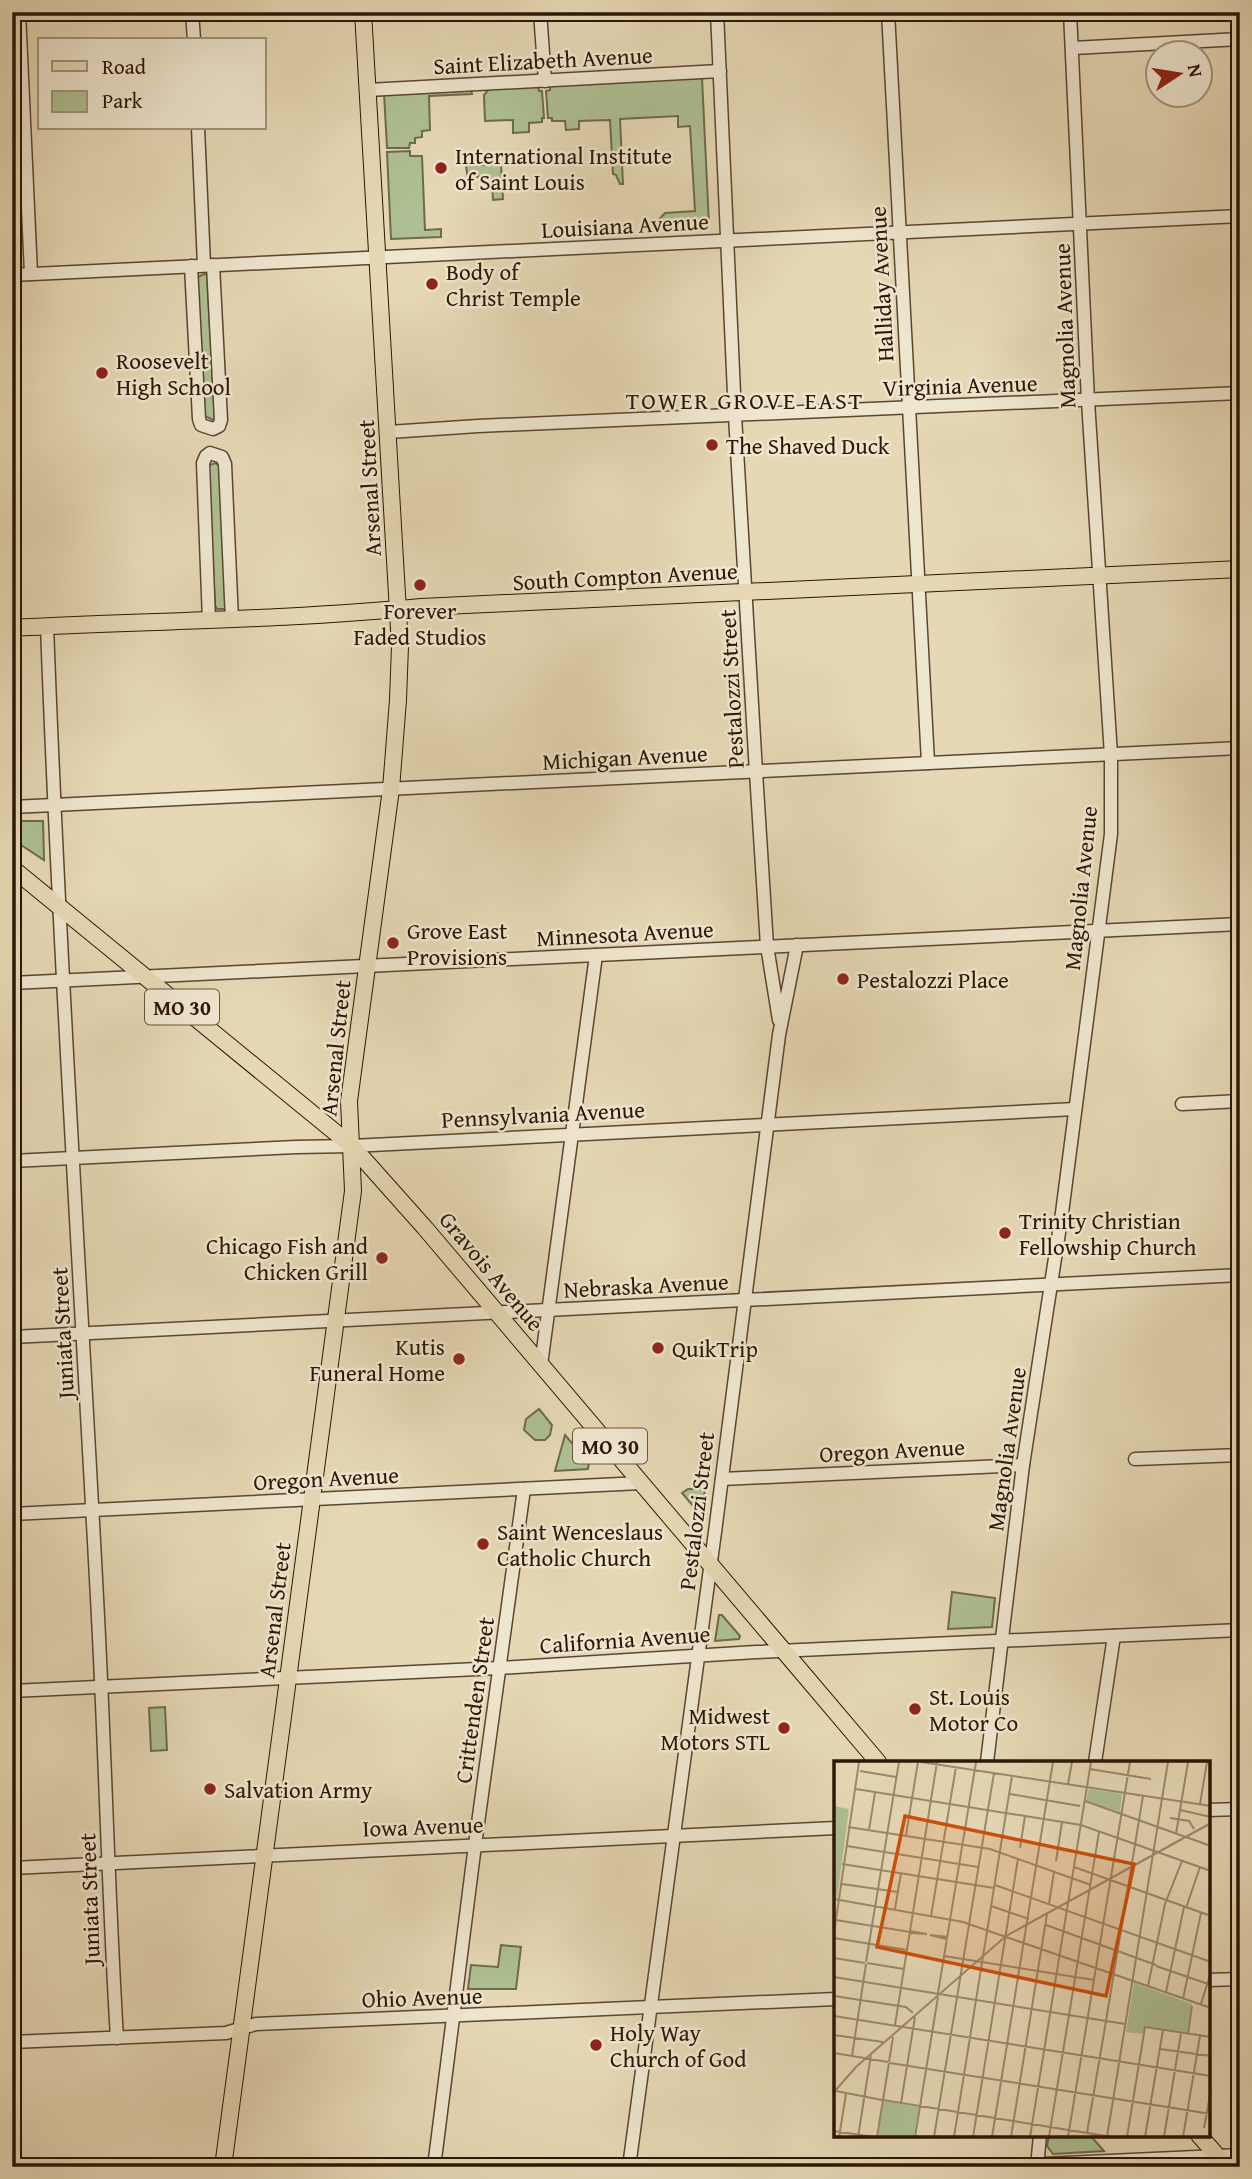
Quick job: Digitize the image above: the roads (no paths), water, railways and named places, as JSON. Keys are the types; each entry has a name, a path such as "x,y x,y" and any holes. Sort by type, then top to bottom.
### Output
{"main road":[{"name":"Arsenal Street","path":"223,2167 353,1191 349,1101 391,789 399,690 399,610 363,12"},
{"name":"South Compton Avenue","path":"12,628 232,620 1240,569"},
{"name":"Gravois Avenue","path":"12,868 352,1146 386,1182 877,1761"},
{"path":"1201,2137 1222,2162"}],"street":[{"path":"19,12 31,274"},
{"path":"192,12 194,38"},
{"path":"540,12 545,81"},
{"name":"Pestalozzi Street","path":"717,12 726,241 756,772 767,946 780,1027"},
{"name":"Halliday Avenue","path":"888,12 928,763"},
{"name":"Magnolia Avenue","path":"987,1761 1023,1465 1051,1285 1111,834 1111,755 1088,401 1070,12"},
{"path":"1073,48 1240,39"},
{"name":"Saint Elizabeth Avenue","path":"368,90 720,72"},
{"path":"198,130 203,265 199,419 201,425 213,429 219,426 221,420 203,265"},
{"name":"Louisiana Avenue","path":"12,275 1240,216"},
{"name":"Virginia Avenue","path":"389,432 1240,393"},
{"path":"209,621 202,463 210,453 222,457 225,464 232,620"},
{"name":"Juniata Street","path":"47,626 71,1158 83,1333 117,2038"},
{"name":"Michigan Avenue","path":"12,807 1240,748"},
{"name":"Minnesota Avenue","path":"12,983 1240,924"},
{"name":"Pestalozzi Street","path":"629,2167 780,1027 797,945"},
{"path":"541,1365 596,955"},
{"path":"1182,1104 1240,1101"},
{"name":"Pennsylvania Avenue","path":"12,1161 1075,1109"},
{"name":"Nebraska Avenue","path":"12,1337 1240,1275"},
{"path":"1135,1459 1240,1455"},
{"name":"Oregon Avenue","path":"722,1479 1023,1465"},
{"name":"Oregon Avenue","path":"12,1514 641,1483"},
{"name":"Crittenden Street","path":"434,2167 524,1489"},
{"name":"California Avenue","path":"12,1691 1240,1630"},
{"path":"1095,1761 1114,1636"},
{"path":"1210,1810 1240,1808"},
{"name":"Iowa Avenue","path":"12,1867 834,1828"},
{"path":"1210,1980 1240,1979"},
{"name":"Ohio Avenue","path":"12,2042 226,2033 256,2024 834,1999"},
{"path":"1037,2165 1040,2137"},
{"path":"975,2167 1222,2162 1240,2155"}],"place":[{"name":"International Institute of Saint Louis","path":"441,168"},
{"name":"Body of Christ Temple","path":"432,284"},
{"name":"Roosevelt High School","path":"102,373"},
{"name":"The Shaved Duck","path":"712,445"},
{"name":"Forever Faded Studios","path":"420,585"},
{"name":"Grove East Provisions","path":"393,943"},
{"name":"Pestalozzi Place","path":"843,979"},
{"name":"Trinity Christian Fellowship Church","path":"1005,1233"},
{"name":"Chicago Fish and Chicken Grill","path":"382,1258"},
{"name":"QuikTrip","path":"658,1348"},
{"name":"Kutis Funeral Home","path":"459,1359"},
{"name":"Saint Wenceslaus Catholic Church","path":"483,1544"},
{"name":"St. Louis Motor Co","path":"915,1709"},
{"name":"Midwest Motors STL","path":"784,1728"},
{"name":"Salvation Army","path":"210,1789"},
{"name":"Holy Way Church of God","path":"596,2045"}],"district":[{"name":"TOWER GROVE EAST","path":"745,400"}]}
